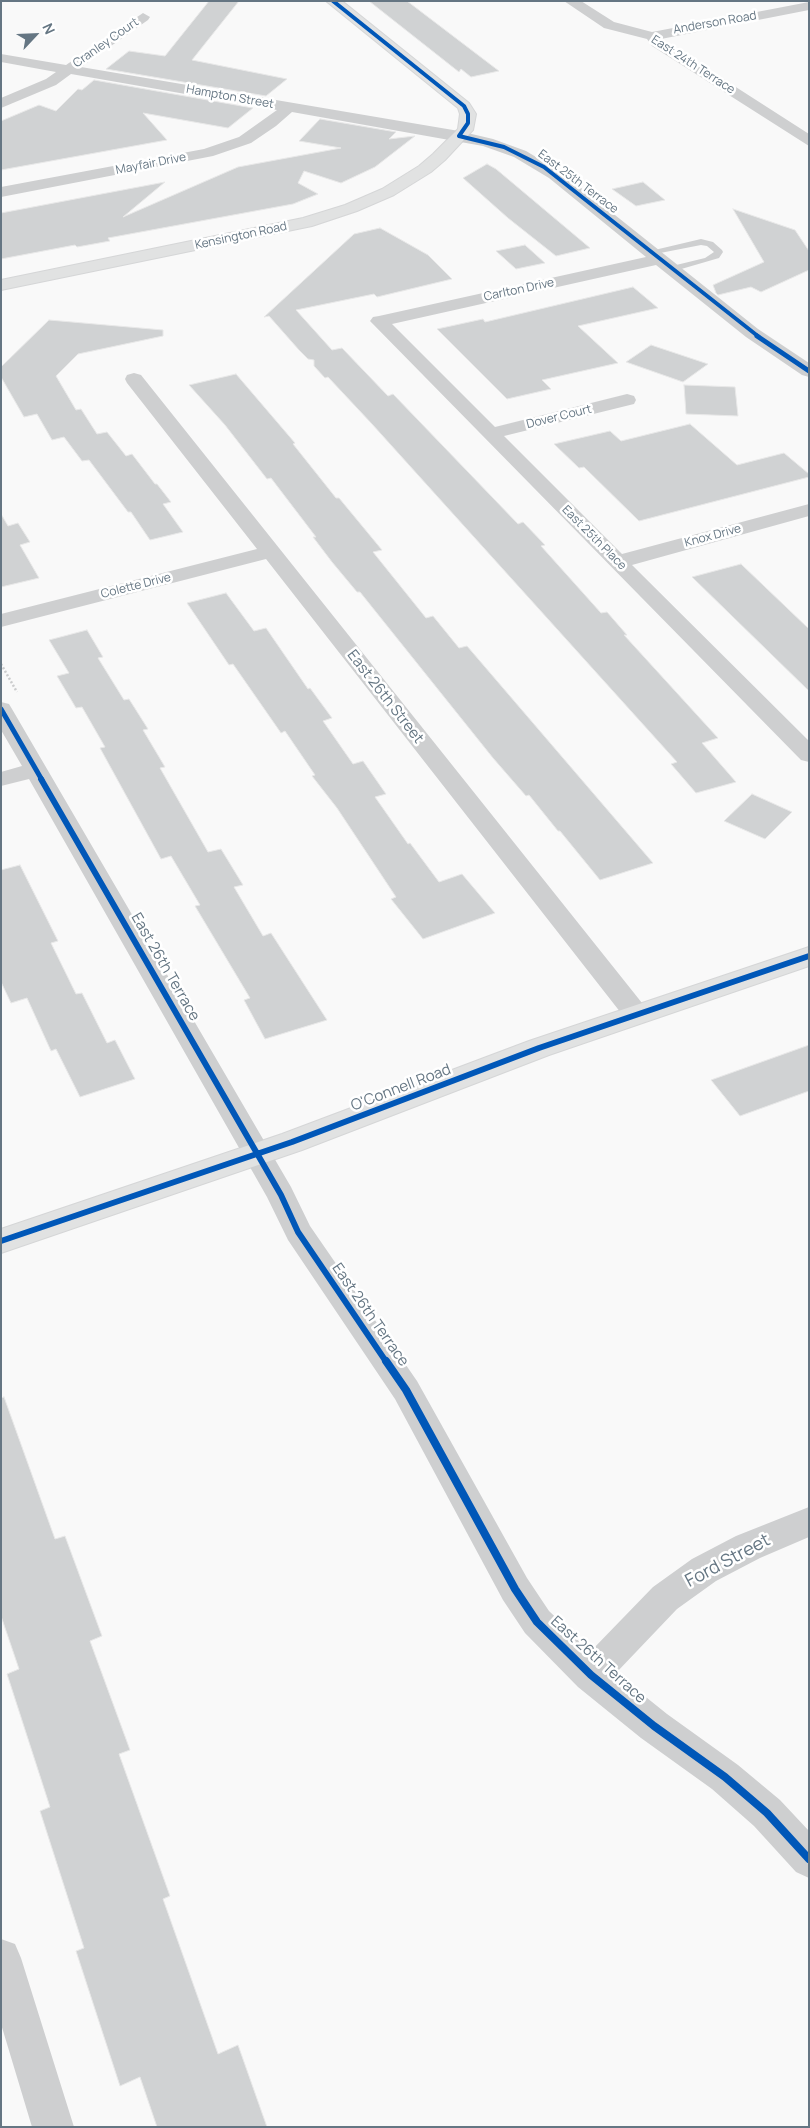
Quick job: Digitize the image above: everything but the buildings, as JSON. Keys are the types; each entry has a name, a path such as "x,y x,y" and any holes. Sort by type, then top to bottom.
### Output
{"street":[{"path":"333,1 464,106 468,114 468,123 459,136"},
{"name":"East 24th Terrace","path":"571,1 609,25 652,36 657,42 809,141"},
{"name":"Anderson Road","path":"652,36 809,6"},
{"name":"Cranley Court","path":"1,104 38,89 143,17"},
{"name":"Hampton Street","path":"1,58 459,136"},
{"name":"Mayfair Drive","path":"1,192 207,153 245,140 271,124 289,107"},
{"name":"East 25th Terrace","path":"459,136 504,147 544,168 752,333 809,371"},
{"name":"Kensington Road","path":"1,285 282,228 329,215 367,201 407,181 439,158 459,136"},
{"name":"Carlton Drive","path":"379,321 660,260"},
{"name":"East 25th Place","path":"379,321 809,754"},
{"name":"East 26th Street","path":"134,379 637,1015"},
{"name":"Dover Court","path":"491,434 627,400"},
{"name":"Knox Drive","path":"618,562 809,510"},
{"name":"Colette Drive","path":"1,621 270,552"},
{"name":"East 26th Terrace","path":"1,709 257,1154 298,1232 406,1390 515,1589 537,1622 590,1675 654,1726 725,1777 767,1813 809,1858"},
{"path":"1,779 36,770"},
{"name":"O'Connell Road","path":"1,1241 257,1154 539,1048 809,956"},
{"name":"Ford Street","path":"590,1675 665,1598 696,1576 748,1547 809,1522"},
{"path":"1,1958 53,2127"}],"lane":[{"path":"701,242 710,244 719,252 708,260 660,260 701,242"}],"cycle path":[{"path":"333,1 464,106 468,114 468,123 459,136 504,147 544,167 752,333 809,371"},
{"path":"1,709 281,1195 298,1232 406,1390 515,1589 537,1622 591,1675 654,1726 725,1777 767,1813 809,1859"},
{"path":"1,1241 292,1142 539,1048 809,956"}]}
